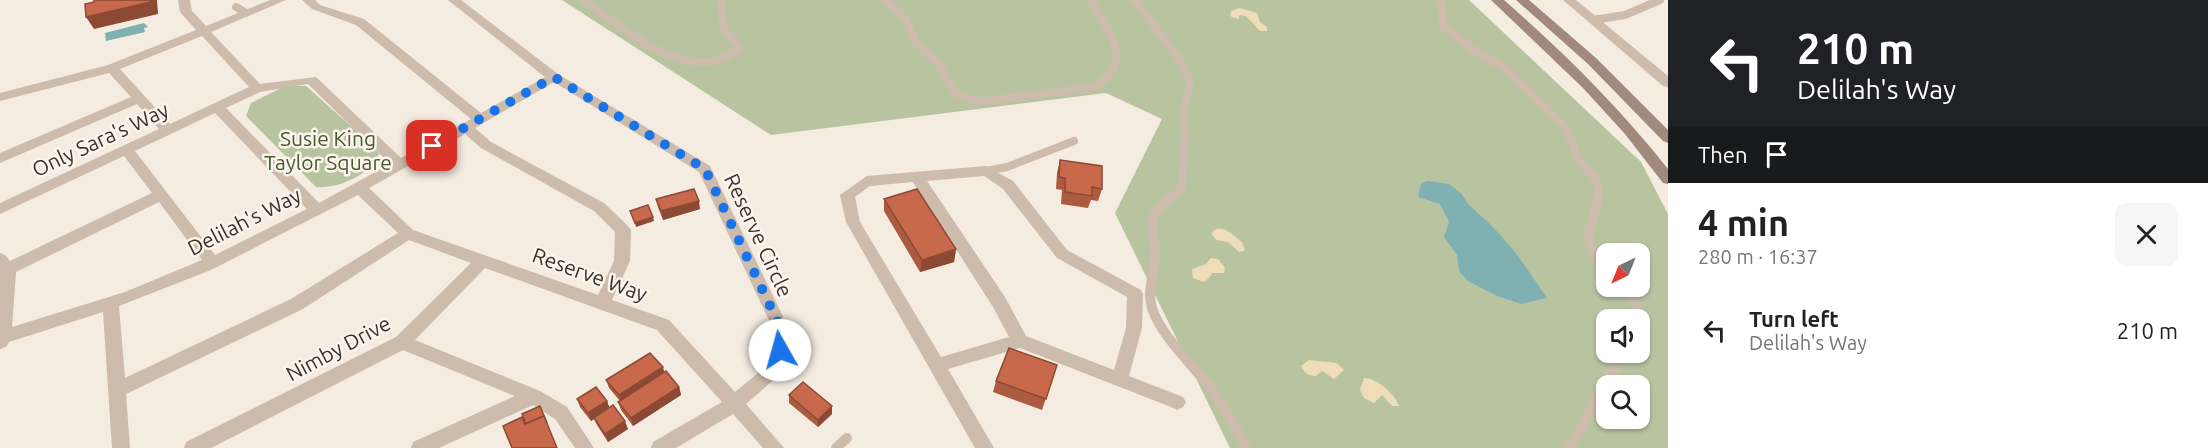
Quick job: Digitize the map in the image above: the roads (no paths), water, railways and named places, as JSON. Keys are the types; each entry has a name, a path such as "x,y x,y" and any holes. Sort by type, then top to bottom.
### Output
{"street":[{"path":"184,0 186,12 257,88"},
{"path":"0,97 112,68 203,30 241,10 280,0"},
{"path":"308,0 316,7 360,22 480,119"},
{"name":"Reserve Circle","path":"454,0 554,77 705,169 783,333 778,366 735,402 660,448"},
{"path":"1497,0 1572,69 1644,147 1668,179"},
{"path":"1522,0 1592,61 1668,138"},
{"path":"1569,0 1668,83"},
{"path":"112,68 168,130"},
{"name":"Delilah's Way","path":"1,339 111,303 212,262 359,187 554,77"},
{"path":"316,209 218,106 257,88 311,80 399,165"},
{"path":"0,158 140,98"},
{"name":"Only Sara's Way","path":"0,209 218,106"},
{"path":"465,127 486,145 599,207 623,230 622,261 603,303"},
{"path":"126,150 212,262"},
{"path":"985,448 853,222 848,195 867,181 986,171 1008,185 1062,254 1135,294 1134,328 1119,381"},
{"path":"917,177 984,276 1020,341"},
{"name":"Reserve Way","path":"359,187 408,234 663,325 775,448"},
{"path":"1,339 4,264 161,195"},
{"path":"117,390 297,304 408,234"},
{"name":"Nimby Drive","path":"193,448 402,342 483,260"},
{"path":"111,303 121,448"},
{"path":"937,365 1020,341 1177,402"},
{"path":"402,342 534,396 561,413 585,448"},
{"path":"420,448 534,396"}],"lane":[{"path":"584,0 652,48 680,59 700,62 729,57 740,50 739,44 726,31 721,17 721,0"},
{"path":"885,0 905,18 917,44 939,64 955,93 970,100 987,101 1095,87 1104,82 1114,72 1118,55 1111,35 1091,0"},
{"path":"1135,0 1179,59 1190,85 1183,114 1185,129 1182,188 1157,209 1151,221 1155,256 1149,294 1152,309 1174,345 1212,390 1248,448"},
{"path":"1440,0 1443,9 1443,26 1472,49 1506,69 1566,128 1579,160 1594,177 1599,189 1587,236 1596,258"},
{"path":"1593,20 1625,15 1660,0"},
{"path":"986,171 1007,166 1074,141"},
{"path":"1569,448 1592,409 1599,389 1617,363"},
{"path":"836,448 847,438"}],"water":[{"path":"144,23 148,27 144,28 145,32 106,41 105,33"},
{"path":"1428,181 1449,184 1461,193 1468,204 1516,253 1547,298 1521,304 1497,296 1468,281 1459,271 1457,255 1444,237 1449,222 1440,204 1418,197 1421,183"}],"park label":[{"name":"Susie King Taylor Square","path":"328,150"}]}
